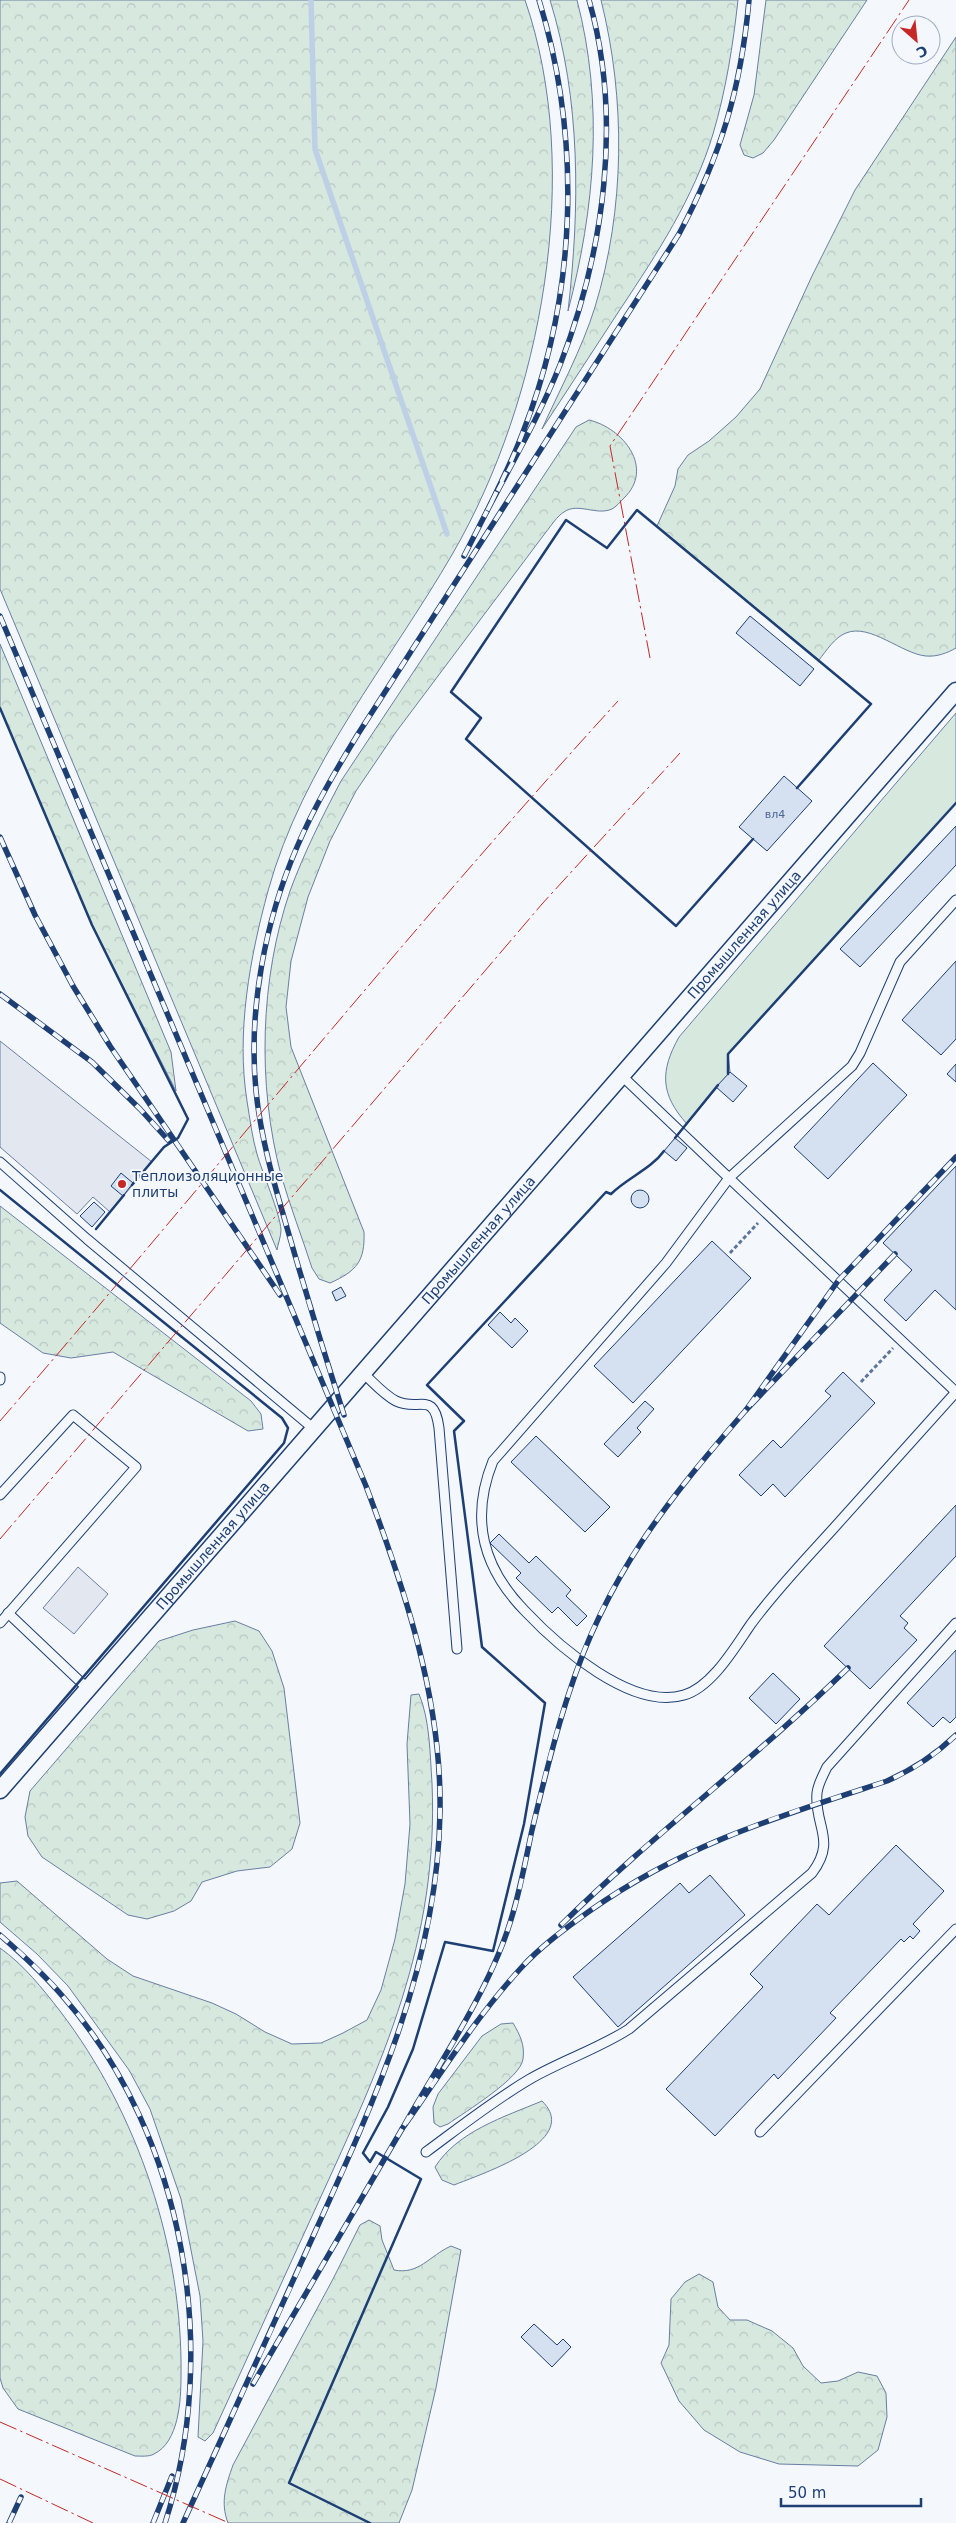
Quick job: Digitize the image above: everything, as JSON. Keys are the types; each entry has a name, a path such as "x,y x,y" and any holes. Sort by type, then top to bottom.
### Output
{"street":[{"name":"Промышленная улица","path":"0,1790 956,692"}],"lane":[{"path":"622,1076 729,1178 767,1213 900,1340 956,1392 784,1582 716,1672 685,1695 665,1698 644,1695 624,1686 582,1660 538,1625 508,1592 495,1571 486,1551 481,1528 481,1502 485,1480 493,1461 666,1264 729,1178 852,1066 860,1053 900,962 956,900"},
{"path":"0,1162 87,1238 314,1429"},
{"path":"362,1373 396,1401 405,1404 423,1403 431,1405 435,1410 439,1428 457,1649"},
{"path":"0,1495 72,1415 136,1467 0,1623"},
{"path":"8,1613 88,1688"},
{"path":"426,2152 528,2080 571,2057 610,2042 629,2028 812,1872 820,1862 825,1850 817,1794 827,1767 956,1623"},
{"path":"760,2132 956,1930"}],"path":[{"path":"730,1253 767,1213"},
{"path":"861,1382 900,1340"}],"green space":[{"path":"0,0 525,0 542,67 551,137 552,210 544,283 530,355 510,426 484,492 453,553 350,716 303,800 283,845 261,916 251,968 244,1022 244,1075 255,1148 280,1223 281,1232 277,1250 0,589"},
{"path":"550,0 577,0 591,78 593,156 590,195 585,234 568,311 575,233 575,154 568,76"},
{"path":"601,0 738,0 722,101 713,134 696,180 661,246 542,429 590,323 605,270 612,232 619,154 618,115 615,76"},
{"path":"766,0 867,0 774,140 763,153 753,158 744,155 740,145 754,95"},
{"path":"956,37 956,648 942,654 926,656 907,650 876,635 855,631 846,633 838,638 819,660 657,526 675,486 678,469 688,455 709,441 736,417 760,389 812,276 855,190 938,65 941,65 941,60"},
{"path":"589,420 602,424 613,431 631,451 636,462 633,486 612,509 600,511 569,509 554,521 396,732 356,791 330,841 308,897 291,961 286,1007 291,1047 364,1232 363,1251 358,1264 347,1274 330,1283 319,1279 312,1268 281,1175 268,1105 265,1032 268,996 280,925 290,891 301,863 341,781 576,427"},
{"path":"0,644 171,1052 176,1091 92,925 0,708"},
{"path":"956,713 956,803 728,1054 730,1072 687,1124 672,1103 666,1082 668,1061 679,1037"},
{"path":"0,1206 251,1401 261,1414 263,1429 248,1431 113,1352 71,1358 43,1353 0,1323"},
{"path":"235,1621 259,1631 272,1651 284,1688 300,1823 292,1849 270,1867 237,1871 202,1882 191,1901 174,1911 147,1919 128,1915 42,1857 28,1836 25,1817 30,1791 159,1641 193,1630"},
{"path":"419,1694 423,1704 430,1749 432,1841 426,1896 416,1948 402,2000 364,2101 342,2151 213,2433 205,2441 198,2437 203,2341 200,2296 181,2199 150,2109 129,2070 68,1986 37,1954 0,1922 0,1883 17,1881 107,1959 133,1976 212,2003 236,2014 265,2032 292,2044 321,2043 367,2020 381,1990 395,1939 405,1884 410,1824 407,1744 411,1695"},
{"path":"0,1948 25,1969 39,1985 88,2051 112,2093 133,2138 150,2184 164,2231 174,2279 180,2328 181,2376 179,2408 174,2430 162,2448 152,2455 135,2456 18,2409 3,2388 0,2378"},
{"path":"513,2023 523,2045 523,2059 520,2067 503,2085 448,2124 440,2127 434,2123 433,2107 438,2094 482,2036 501,2024"},
{"path":"542,2101 551,2116 549,2129 539,2142 524,2154 485,2173 454,2185 442,2180 435,2167 456,2144 483,2126"},
{"path":"369,2220 380,2226 382,2240 394,2270 410,2270 424,2264 451,2246 461,2250 436,2388 412,2490 399,2523 228,2523 224,2501 233,2465 360,2225"},
{"path":"699,2274 713,2282 718,2307 730,2320 747,2320 772,2331 793,2348 803,2366 821,2383 838,2381 858,2372 877,2376 886,2393 887,2417 878,2450 858,2466 779,2464 740,2452 704,2430 679,2401 661,2363 669,2345 671,2299 685,2282"}],"shaded area":[{"path":"0,1041 152,1162 110,1212 93,1197 77,1214 0,1147"},
{"path":"78,1567 108,1594 74,1634 43,1608"}],"building":[{"path":"750,616 814,669 800,686 736,633"},
{"path":"784,776 812,801 767,851 739,827"},
{"path":"956,826 956,865 860,967 840,949"},
{"path":"956,961 956,1039 941,1055 902,1020"},
{"path":"873,1063 907,1095 828,1179 794,1147"},
{"path":"956,1064 956,1082 947,1074"},
{"path":"730,1072 747,1086 733,1102 716,1087"},
{"path":"675,1138 687,1148 676,1161 664,1151"},
{"path":"956,1166 956,1310 935,1290 906,1321 884,1300 912,1270 883,1243"},
{"path":"121,1173 133,1183 123,1196 111,1186"},
{"path":"640,1190 646,1193 649,1199 646,1205 640,1208 634,1205 631,1199 634,1193"},
{"path":"94,1202 105,1212 92,1227 80,1216"},
{"path":"712,1241 751,1278 633,1403 594,1366"},
{"path":"341,1287 346,1296 336,1301 332,1292"},
{"path":"500,1312 511,1323 515,1318 528,1331 512,1348 488,1325"},
{"path":"843,1372 875,1403 785,1497 773,1484 761,1496 739,1475 773,1440 781,1448 831,1396 825,1391"},
{"path":"645,1401 654,1409 637,1428 641,1432 618,1457 604,1444"},
{"path":"536,1436 610,1507 585,1532 511,1462"},
{"path":"956,1505 956,1556 900,1616 908,1623 904,1628 917,1640 870,1689 824,1646"},
{"path":"499,1534 529,1563 536,1556 571,1590 566,1596 587,1616 577,1626 558,1607 552,1613 516,1578 521,1573 490,1543"},
{"path":"956,1650 956,1717 950,1723 943,1717 933,1727 907,1703"},
{"path":"773,1673 800,1699 776,1724 749,1698"},
{"path":"896,1845 944,1891 913,1924 920,1931 913,1939 910,1936 904,1942 901,1939 830,2013 836,2018 778,2079 774,2074 715,2136 666,2089 763,1987 750,1974 817,1904 829,1915"},
{"path":"710,1875 745,1915 618,2027 573,1977 680,1883 689,1893"},
{"path":"534,2324 557,2345 563,2339 571,2347 552,2367 521,2337"}],"waterway":[{"path":"311,0 315,149 447,534"}],"railway":[{"path":"539,0 553,53 562,107 567,162 567,217 563,272 554,326 541,380 519,442 487,511 535,421 552,384 575,322 588,277 604,185 606,138 605,91 599,45 589,0"},
{"path":"344,1415 279,1202 258,1110 254,1060 257,998 268,935 276,905 304,832 358,734 679,234 707,177 727,121 741,63 749,0"},
{"path":"464,556 487,511"},
{"path":"0,616 366,1486 407,1605 428,1687 435,1728 440,1812 437,1868 428,1922 416,1975 400,2028 381,2080 338,2182 183,2523"},
{"path":"0,837 35,915 73,986 110,1046 280,1295"},
{"path":"0,994 92,1062 140,1109 169,1141"},
{"path":"895,1254 746,1410 838,1281 956,1157"},
{"path":"746,1410 690,1476 665,1509 642,1542 601,1612 584,1651 558,1727 536,1813 522,1880 499,1954 474,2005 402,2129 489,2006 521,1968 563,1930 591,1910 626,1887 698,1849 771,1820 887,1781 924,1761 956,1735"},
{"path":"561,1925 631,1860 777,1733 848,1668"},
{"path":"0,1935 57,1990 106,2054 139,2115 164,2180 181,2248 190,2318 190,2388 182,2457 165,2523"},
{"path":"253,2384 402,2129"},
{"path":"153,2523 172,2476"},
{"path":"9,2523 21,2497"}],"wall":[{"path":"753,839 676,926 466,739 481,718 451,692 566,520 607,548 637,510 871,704 797,788"},
{"path":"0,708 92,925 188,1119 178,1138 164,1147 132,1185"},
{"path":"728,1074 728,1054 956,803"},
{"path":"675,1138 718,1085"},
{"path":"370,2523 289,2483 421,2179 376,2152 370,2162 363,2153 388,2107 413,2049 445,1942 493,1951 524,1824 545,1703 482,1647 454,1431 464,1421 427,1385 606,1192 611,1194 646,1168 664,1151"},
{"path":"0,1190 282,1418 288,1428 284,1443 0,1774"},
{"path":"96,1229 124,1195"}],"power":[{"path":"650,658 610,446 909,0"},
{"path":"0,1421 383,968 618,701"},
{"path":"0,1539 542,904 680,753"},
{"path":"0,2422 229,2523"},
{"path":"0,2479 93,2523"}],"place":[{"name":"Теплоизоляционные плиты","path":"122,1184"}]}
